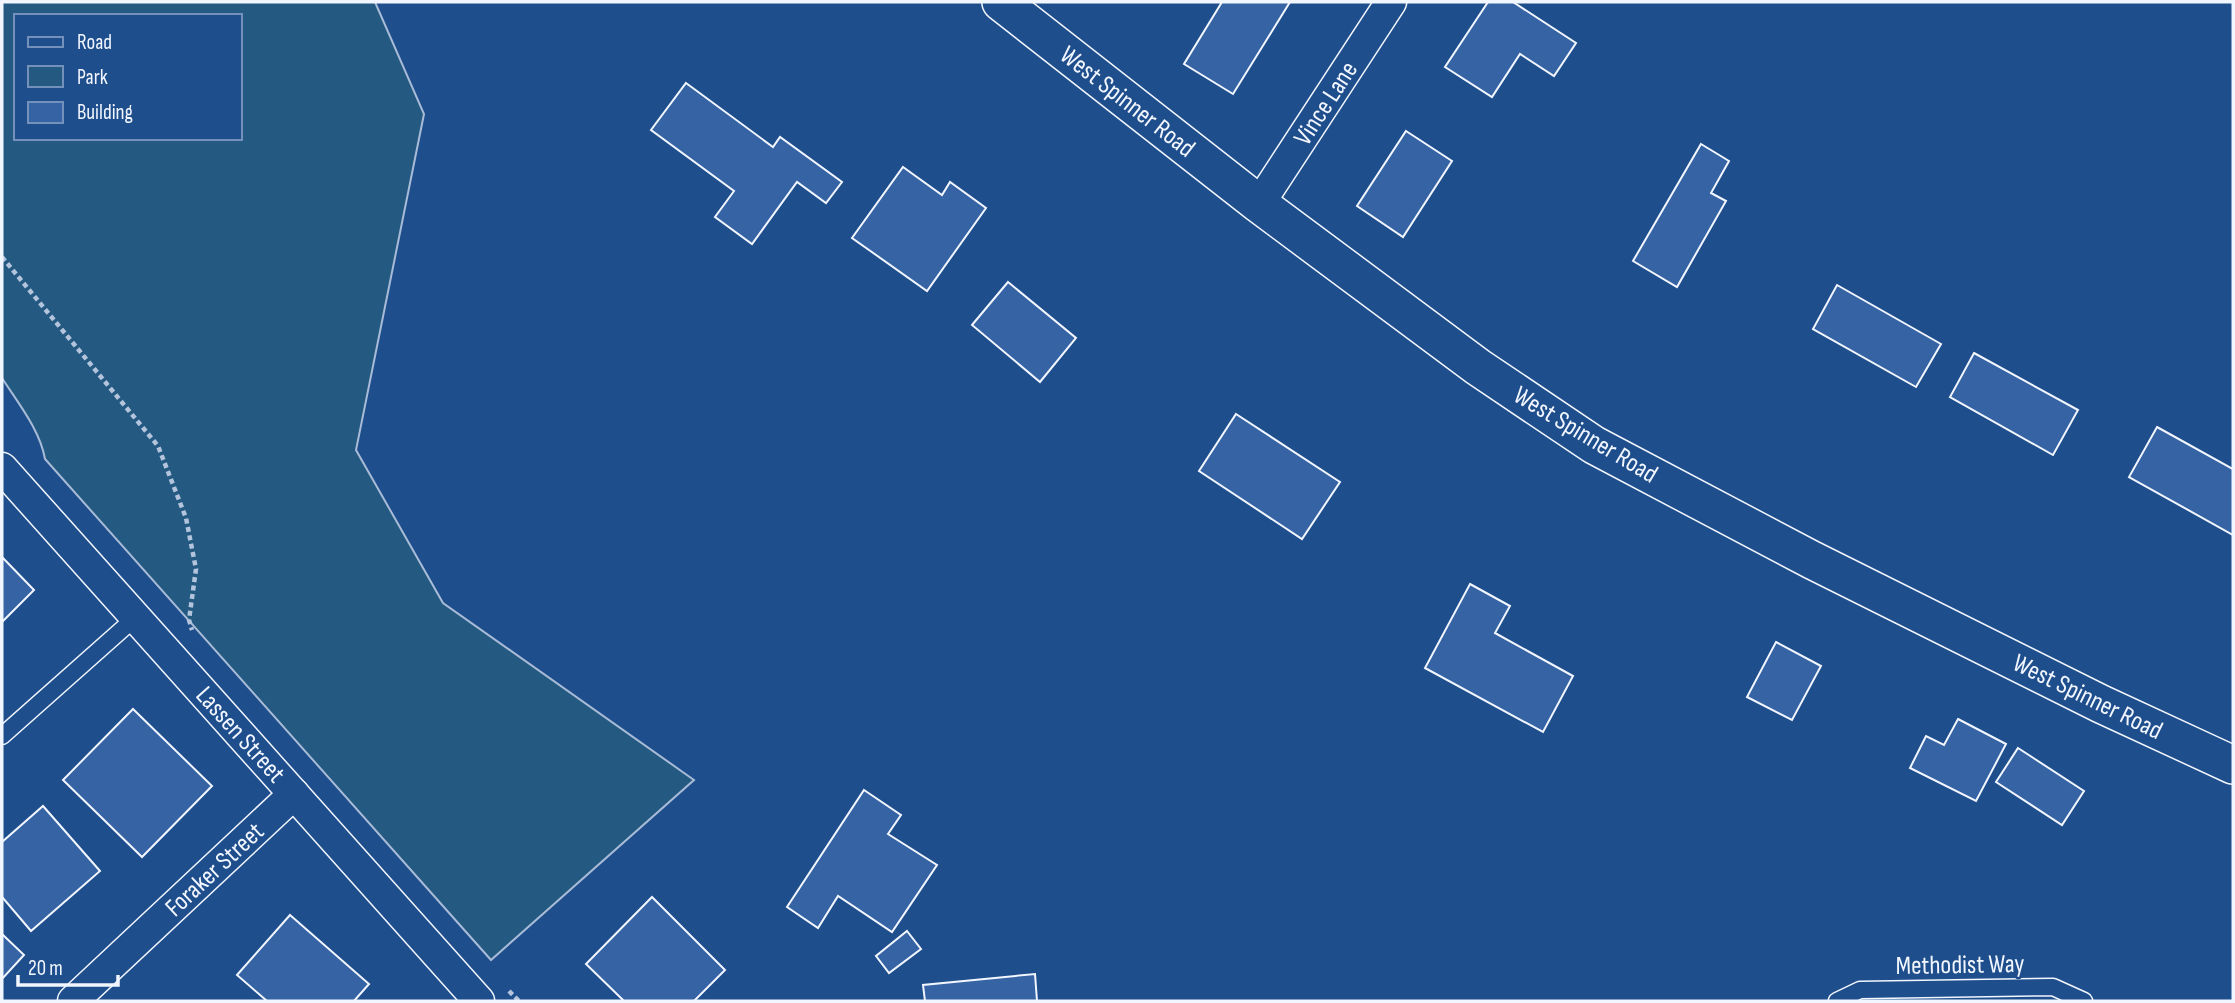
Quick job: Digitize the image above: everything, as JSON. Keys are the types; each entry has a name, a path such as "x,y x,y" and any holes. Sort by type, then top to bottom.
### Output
{"street":[{"name":"West Spinner Road","path":"1001,2 1259,204 1478,367 1594,445 1874,591 2101,704 2233,765"},
{"name":"Vince Lane","path":"1259,204 1391,2"},
{"name":"Lassen Street","path":"2,468 294,794 469,998"},
{"name":"Foraker Street","path":"73,1001 294,794"}],"lane":[{"path":"2,736 135,617"},
{"name":"Methodist Way","path":"1837,1001 1860,990 2053,987 2084,1001"}],"path":[{"path":"2,257 158,446 186,518 195,569 189,620 195,638"}],"green space":[{"path":"2,2 375,2 424,114 356,450 443,603 694,780 491,960 45,459 33,427 2,378"}],"building":[{"path":"1222,2 1290,2 1233,94 1184,64"},
{"path":"1488,2 1513,2 1576,43 1554,76 1520,54 1492,97 1445,67"},
{"path":"686,83 773,147 780,137 842,182 826,203 797,182 752,244 715,217 734,191 651,130"},
{"path":"1406,131 1452,161 1403,237 1357,206"},
{"path":"1701,144 1729,161 1711,193 1726,201 1677,287 1633,261"},
{"path":"903,167 942,195 950,182 986,208 927,291 852,238"},
{"path":"1008,282 1076,338 1040,382 972,325"},
{"path":"1837,285 1941,344 1916,387 1813,329"},
{"path":"1974,353 2078,410 2053,455 1950,397"},
{"path":"1236,414 1340,482 1302,539 1199,471"},
{"path":"2157,427 2233,469 2233,535 2129,477"},
{"path":"2,557 34,590 2,622"},
{"path":"1470,584 1510,606 1495,633 1573,676 1543,732 1425,668"},
{"path":"1776,642 1821,666 1792,720 1747,697"},
{"path":"133,709 212,786 142,857 63,780"},
{"path":"1958,719 2006,744 1976,801 1910,768 1926,736 1944,745"},
{"path":"2018,748 2084,791 2062,825 1996,782"},
{"path":"864,790 901,815 888,834 937,865 892,932 838,896 818,928 787,907"},
{"path":"43,806 100,871 31,931 2,897 2,842"},
{"path":"652,897 725,970 694,1001 624,1001 586,964"},
{"path":"290,915 369,984 354,1001 267,1001 237,975"},
{"path":"907,931 921,949 889,973 876,956"},
{"path":"2,934 24,955 2,979"},
{"path":"1035,974 1037,1001 925,1001 923,985"}]}
